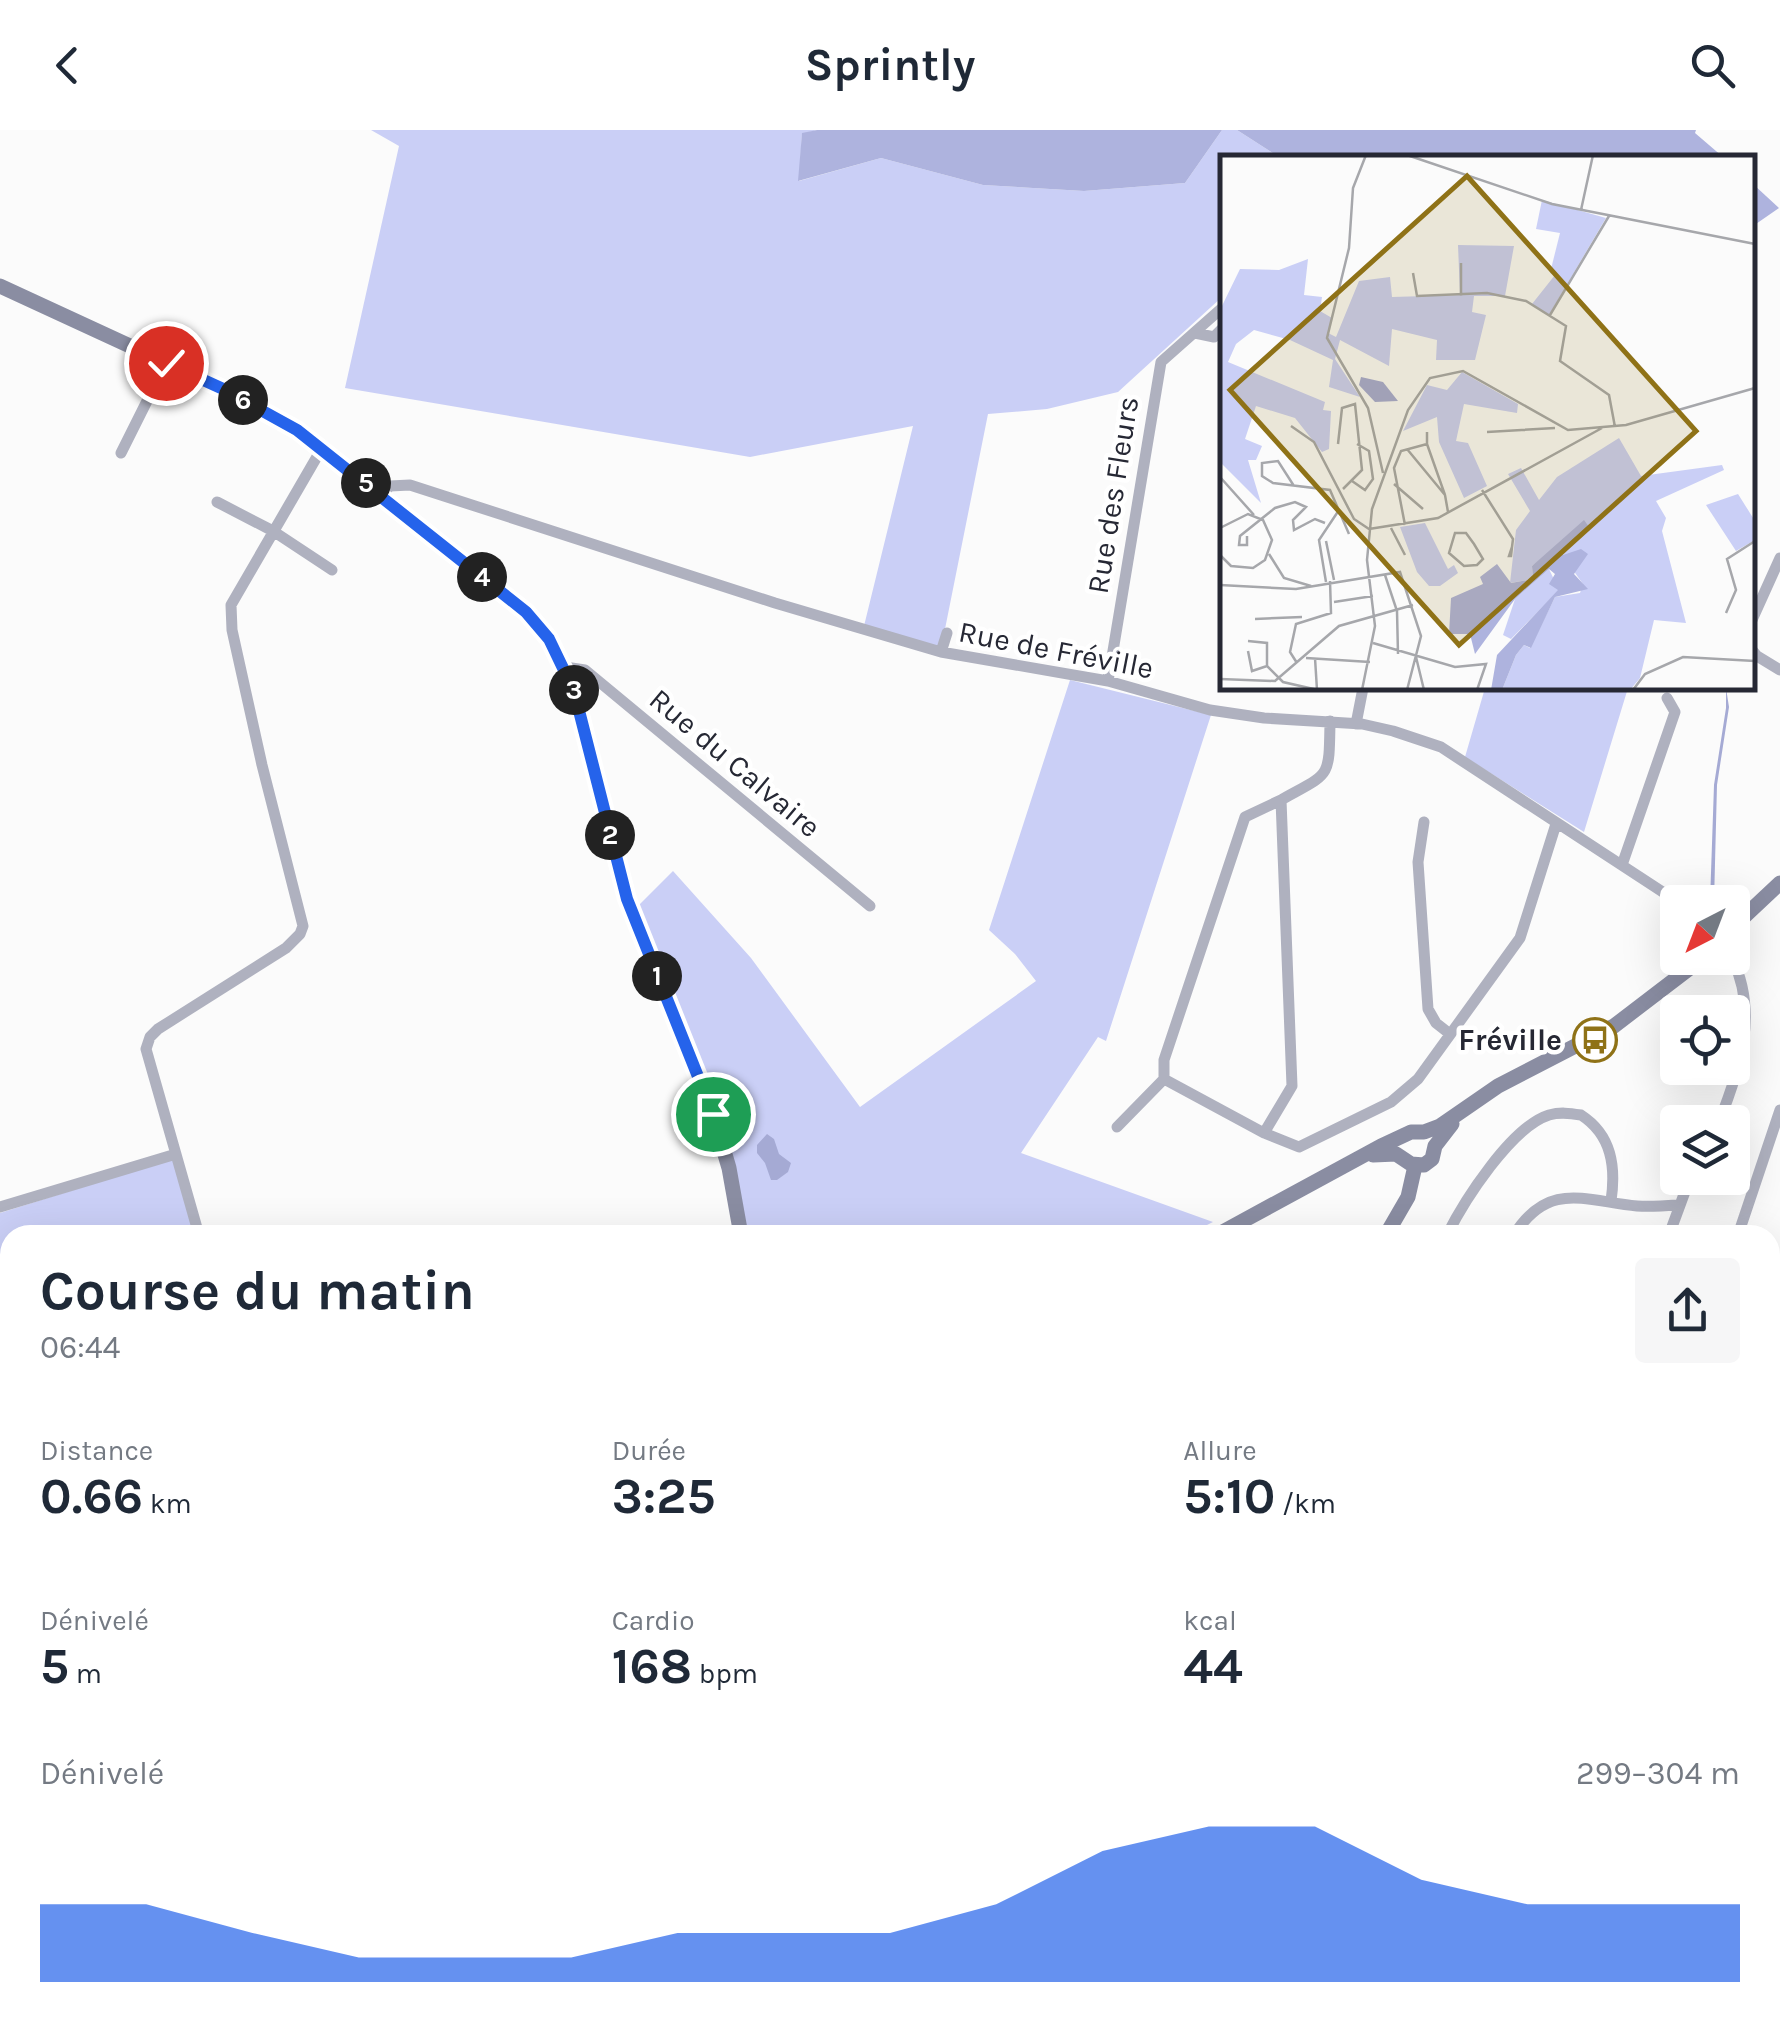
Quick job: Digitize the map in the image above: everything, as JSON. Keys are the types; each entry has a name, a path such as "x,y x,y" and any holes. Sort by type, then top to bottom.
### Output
{"street":[{"path":"0,286 237,397 322,448 526,612 549,639 574,691 627,899 713,1114 729,1168 739,1225"},
{"name":"Rue des Fleurs","path":"1108,681 1161,362 1220,310"},
{"path":"1195,332 1214,336 1220,331"},
{"path":"121,454 166,363"},
{"path":"195,1225 146,1049 158,1029 286,948 303,926 262,765 232,630 230,604 322,448"},
{"name":"Rue de Fréville","path":"385,499 397,492 397,484 410,485 774,603 941,652 1108,681 1210,710 1393,731 1440,747 1660,890"},
{"path":"217,502 274,531 332,570"},
{"path":"1755,613 1780,558"},
{"path":"941,652 947,633"},
{"path":"1755,654 1780,670"},
{"name":"Rue du Calvaire","path":"565,667 585,670 870,906"},
{"path":"1356,724 1363,690"},
{"path":"1622,865 1675,712 1668,698"},
{"path":"1116,1127 1164,1079 1164,1060 1244,818 1323,776 1329,764 1330,722"},
{"path":"1264,1134 1292,1086 1280,800"},
{"path":"1424,822 1418,862 1428,1009 1436,1023 1450,1034"},
{"path":"1164,1079 1264,1134 1299,1147 1391,1102 1418,1078 1520,938 1556,824"},
{"path":"1750,911 1780,883"},
{"path":"1236,1225 1359,1158 1416,1131 1440,1126 1528,1069 1614,1026 1681,975"},
{"path":"1724,1105 1745,1040 1747,1016 1736,975"},
{"path":"1359,1158 1388,1154 1429,1162 1435,1146 1475,1102"},
{"path":"1742,1225 1780,1110"},
{"path":"1452,1225 1517,1137 1551,1114 1580,1115 1603,1136 1614,1175 1610,1201"},
{"path":"1424,1132 1435,1146"},
{"path":"1392,1225 1408,1196 1409,1161 1401,1146 1404,1138"},
{"path":"0,1208 176,1154"},
{"path":"1672,1225 1683,1195"},
{"path":"1522,1225 1530,1214 1560,1198 1678,1206"}],"shaded area":[{"path":"371,130 817,130 802,134 799,181 881,158 983,185 1084,191 1185,183 1222,130 1237,130 1276,155 1220,155 1220,299 1118,392 1047,409 988,414 941,649 864,626 913,426 750,457 345,388 399,146"},
{"path":"1222,130 1185,183 1084,191 983,185 881,158 798,181 802,133"},
{"path":"1237,130 1696,130 1721,155 1276,155"},
{"path":"1755,186 1779,208 1755,225"},
{"path":"1070,680 1211,715 1106,1041 1098,1037 1021,1153 1213,1222 743,1225 723,1118 639,905 673,871 751,958 860,1107 1036,981 989,930"},
{"path":"1484,690 1627,690 1584,832 1465,757"},
{"path":"1726,690 1729,707 1717,785 1714,885 1711,885 1714,785"},
{"path":"767,1134 774,1139 779,1154 791,1163 788,1172 777,1180 771,1180 757,1153 757,1145"},
{"path":"181,1156 198,1225 0,1225 0,1213"}],"place":[{"name":"Fréville","path":"1595,1040"}],"route":[{"path":"166,363 221,388 322,448 526,612 549,639 574,691 627,899 713,1114"}]}
